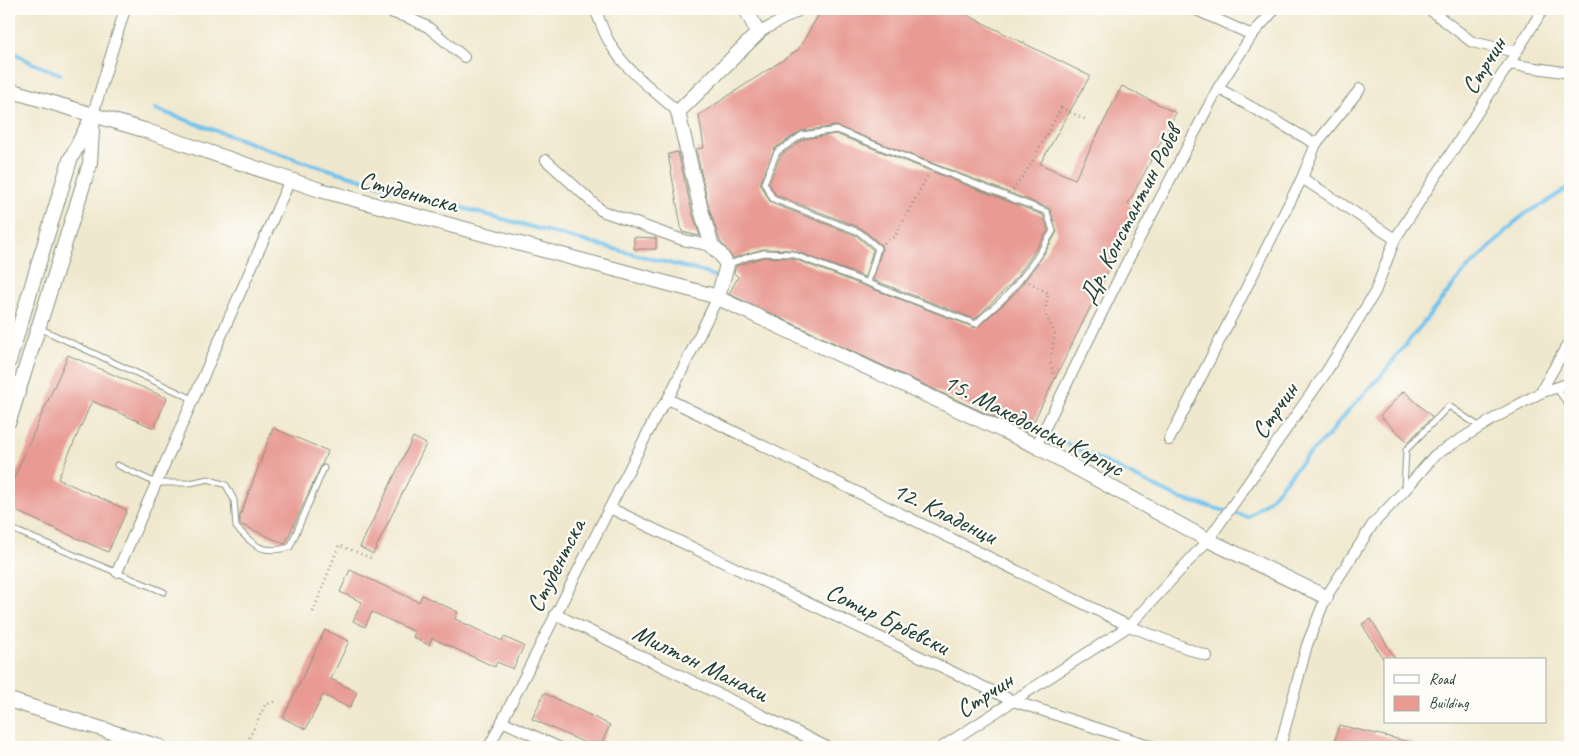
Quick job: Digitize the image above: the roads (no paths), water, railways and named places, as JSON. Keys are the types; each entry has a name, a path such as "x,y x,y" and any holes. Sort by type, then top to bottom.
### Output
{"street":[{"path":"9,361 70,160 93,114 125,9"},
{"path":"380,9 409,18 428,27 464,57"},
{"path":"595,9 607,38 623,62 678,112 701,210 712,246 727,265 718,298"},
{"path":"746,9 758,33"},
{"path":"678,112 758,33 802,9"},
{"path":"1194,9 1252,36"},
{"name":"Др. Константин Робев","path":"1036,446 1126,264 1218,88 1252,36 1275,9"},
{"path":"1429,9 1472,42 1516,52"},
{"name":"Стрчин","path":"942,747 1129,626 1208,540 1325,374 1375,292 1395,239 1543,9"},
{"path":"1509,64 1570,73"},
{"path":"1218,88 1316,144"},
{"path":"1169,440 1302,178 1316,144 1360,89"},
{"name":"Студентска","path":"9,90 93,114 329,193 718,298 668,399 657,414 489,747"},
{"path":"9,421 90,162 93,114"},
{"path":"546,160 602,211 683,240 712,246"},
{"path":"1302,178 1395,239"},
{"path":"117,572 290,180"},
{"name":"15. Македонски Корпус","path":"718,298 1036,446 1208,540 1326,596"},
{"path":"1540,393 1570,340"},
{"path":"1280,747 1307,645 1326,596 1373,524 1404,492 1435,455 1540,393 1570,383"},
{"name":"12. Кладенци","path":"668,399 1129,626 1207,656"},
{"name":"Сотир Брбевски","path":"610,508 1013,701 1155,747"},
{"name":"Милтон Манаки","path":"555,614 827,747"},
{"path":"9,700 160,747"},
{"path":"502,721 558,747"}],"lane":[{"path":"727,265 748,257 764,254 792,254 976,324 986,312 1006,296 1039,256 1053,231 1047,212 837,130 802,135 778,152 764,183 773,198 859,232 878,248 868,282"},
{"path":"38,328 193,399"},
{"path":"1556,388 1570,407"},
{"path":"1404,492 1406,450 1449,406 1480,427"},
{"path":"117,465 156,483 190,483 208,479 226,485 234,500 236,527 256,547 278,551 290,547 324,468"},
{"path":"9,528 164,592"}],"waterway":[{"path":"9,50 32,63 60,74"},
{"path":"155,109 301,161 408,193 703,272 719,278"},
{"path":"1028,425 1181,499 1248,517 1270,499 1306,457 1329,435 1341,419 1380,377 1463,273 1515,222 1529,211 1544,204 1570,186"}]}
